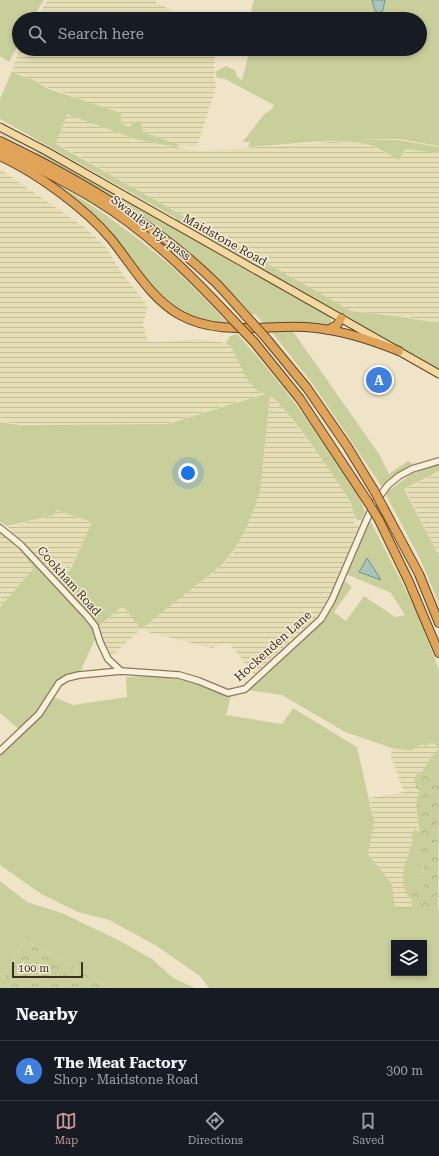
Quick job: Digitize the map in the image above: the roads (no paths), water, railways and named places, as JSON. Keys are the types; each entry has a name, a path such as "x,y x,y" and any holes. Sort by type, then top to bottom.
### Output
{"highway":[{"path":"0,141 47,168"},
{"path":"0,149 47,168"},
{"path":"0,156 40,179 88,216 110,238 157,297 181,315 203,324 228,328 304,327 328,330 367,339 399,351"},
{"name":"Swanley By-pass","path":"47,168 94,190 162,237 215,282 266,338 307,388 347,446 375,492 419,574 439,623"},
{"name":"Swanley By-pass","path":"47,168 96,200 150,240 182,267 254,342 300,399 379,520 409,582 439,653"},
{"path":"328,330 337,325 341,318"}],"main road":[{"name":"Maidstone Road","path":"0,127 46,151 439,374"}],"street":[{"name":"Hockenden Lane","path":"0,751 39,714 59,683 66,678 79,675 121,671 179,675 199,681 228,693 245,689 321,619 332,600 374,504 388,485 399,476 412,469 439,461"},
{"name":"Cookham Road","path":"0,528 21,545 88,616 95,626 108,660 121,671"},
{"path":"105,672 108,660"}],"water":[{"path":"372,0 385,0 383,10 380,12 375,11"},
{"path":"367,558 381,580 359,572"}],"place":[{"name":"The Meat Factory","path":"379,380"}]}
